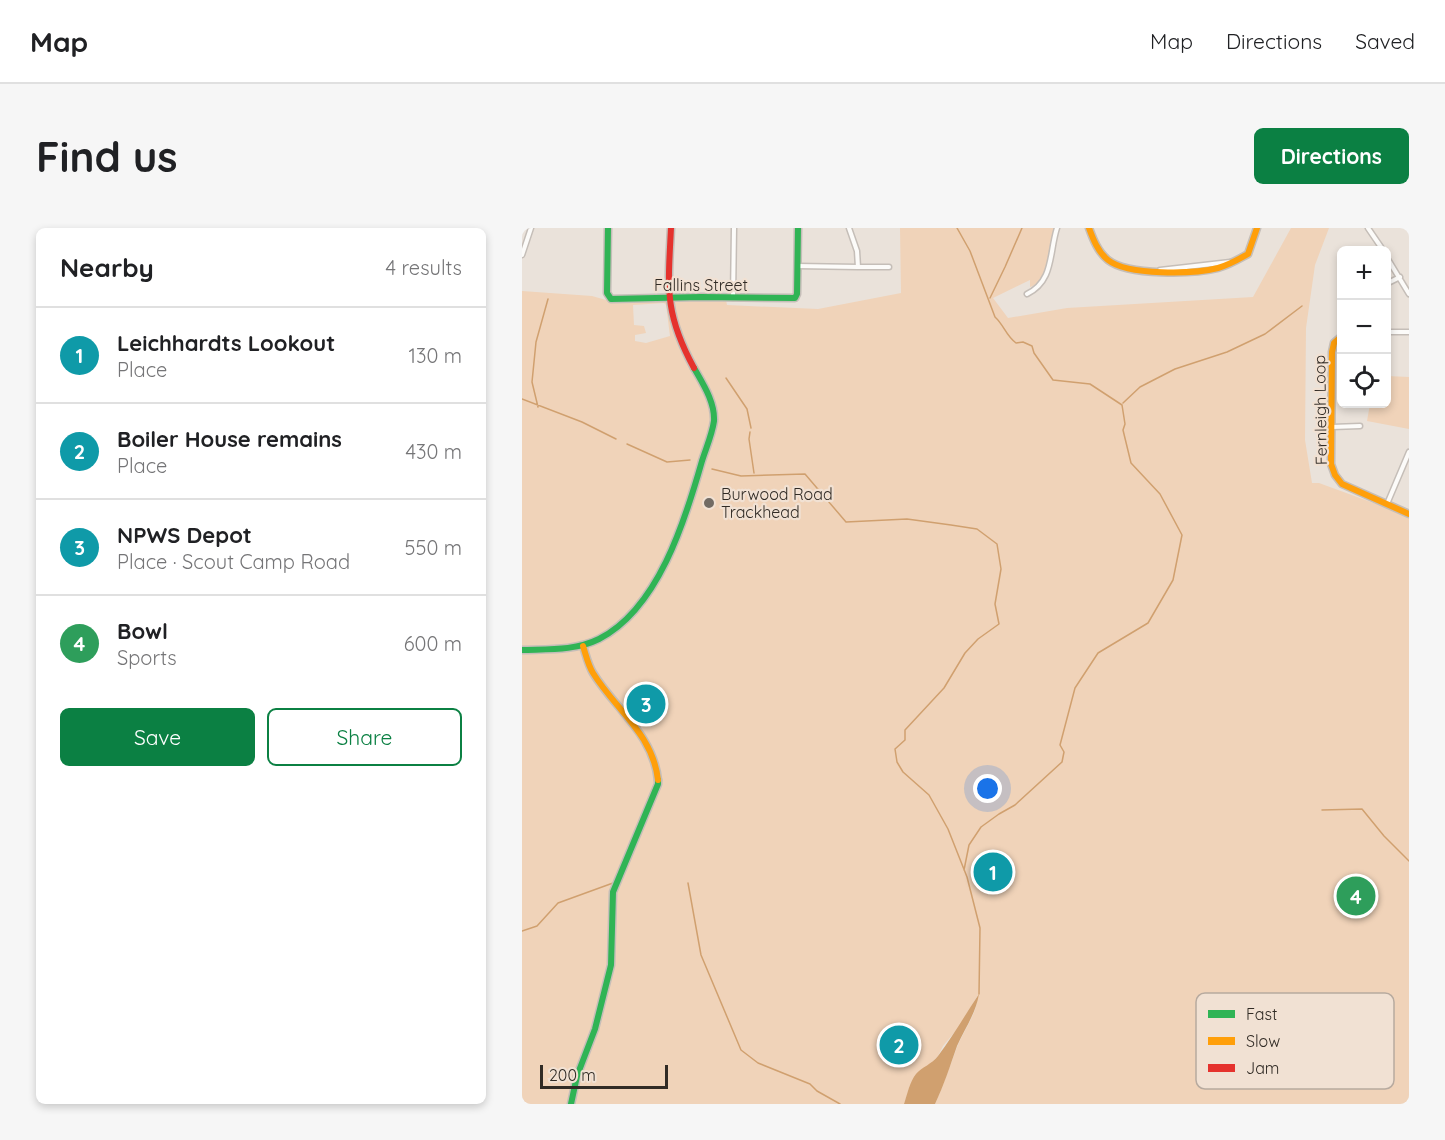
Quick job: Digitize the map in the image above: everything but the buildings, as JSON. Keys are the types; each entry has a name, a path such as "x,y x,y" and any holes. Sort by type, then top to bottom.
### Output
{"street":[{"path":"522,255 531,228"},
{"name":"Fallins Street","path":"608,228 608,297 611,299 795,298 797,266"},
{"path":"522,650 583,646 606,636 628,619 646,596 684,521 713,423 714,410 709,394 678,334 671,313 671,228"},
{"path":"733,298 734,228"},
{"path":"798,228 797,266 889,267"},
{"path":"849,228 857,251 858,267"},
{"path":"1027,294 1040,286 1046,277 1057,228"},
{"path":"1089,228 1100,252 1112,263 1131,269 1208,271 1221,268 1250,252 1257,228"},
{"path":"1368,228 1380,246"},
{"path":"1391,264 1409,294"},
{"path":"1391,282 1400,277"},
{"path":"1391,332 1409,332"},
{"name":"Fernleigh Loop","path":"1337,340 1332,352 1331,464 1335,475 1342,484 1350,489 1409,513"},
{"path":"1331,427 1360,426"},
{"path":"1387,504 1409,452"},
{"path":"571,1104 577,1076 595,1029 611,965 613,892 658,784 659,770 654,754 638,729 593,673 583,646"}],"shaded area":[{"path":"900,228 1055,228 1045,271 1036,284 1030,287 1030,280 993,298 1008,318 1067,308 1253,297 1291,228 1329,228 1315,265 1306,328 1305,440 1312,483 1319,483 1409,516 1409,1104 935,1104 957,1047 973,1015 978,995 938,1056 910,1086 904,1104 522,1104 522,291 592,296 613,302 726,300 727,305 818,309 901,293","holes":["664,303 670,336 646,343 635,341 635,335 646,333 644,326 634,325 633,305"]},
{"path":"1391,376 1409,377 1409,429 1367,421 1369,408 1391,408"},
{"path":"979,994 935,1104 904,1104 914,1077 938,1056"}],"waterway":[{"path":"957,228 970,251 995,317 1007,334 1016,343 1023,342 1032,346 1034,353 1053,380 1090,384 1122,405 1125,424 1123,430 1131,463 1160,494 1182,535 1173,580 1148,623 1098,653 1075,688 1060,745 1064,752 1062,762 1015,805 981,827 969,845 964,870"},
{"path":"990,298 1022,228"},
{"path":"538,407 532,382 536,342 548,299"},
{"path":"1123,403 1140,387 1175,369 1227,352 1265,334 1302,306"},
{"path":"726,378 747,409 751,428"},
{"path":"522,399 582,422 616,439"},
{"path":"750,432 754,473"},
{"path":"627,444 667,462 690,460"},
{"path":"712,469 741,476 805,474 846,522 907,519 951,525 977,529 997,544 1001,569 995,604 999,624 978,639 965,653 944,688 905,730 905,740 895,749 897,762 903,772 929,795 948,829 967,877 980,928 979,994"},
{"path":"1322,810 1362,809 1409,861"},
{"path":"522,931 537,926 558,903 613,883"},
{"path":"688,883 701,955 741,1050 758,1063 810,1084 817,1091 840,1104"}],"traffic: fast":[{"path":"608,228 607,293 611,299 795,298 797,294 798,228"},
{"path":"522,650 580,646 599,639 620,625 638,607 653,585 666,561 687,510 714,421 710,400 694,368"},
{"path":"571,1104 577,1076 595,1029 611,965 613,892 658,780"}],"traffic: slow":[{"path":"1089,228 1101,253 1108,260 1130,269 1162,272 1194,272 1230,264 1248,254 1257,228"},
{"path":"1337,340 1332,352 1331,464 1335,475 1342,484 1409,514"},
{"path":"583,646 593,673 641,735 649,749 658,780"}],"traffic: jam":[{"path":"671,228 670,300 677,331 694,368"}],"place":[{"name":"Burwood Road Trackhead","path":"709,503"},
{"name":"NPWS Depot","path":"646,704"},
{"name":"Leichhardts Lookout","path":"993,872"},
{"name":"Bowl","path":"1356,896"},
{"name":"Boiler House remains","path":"899,1045"}]}
